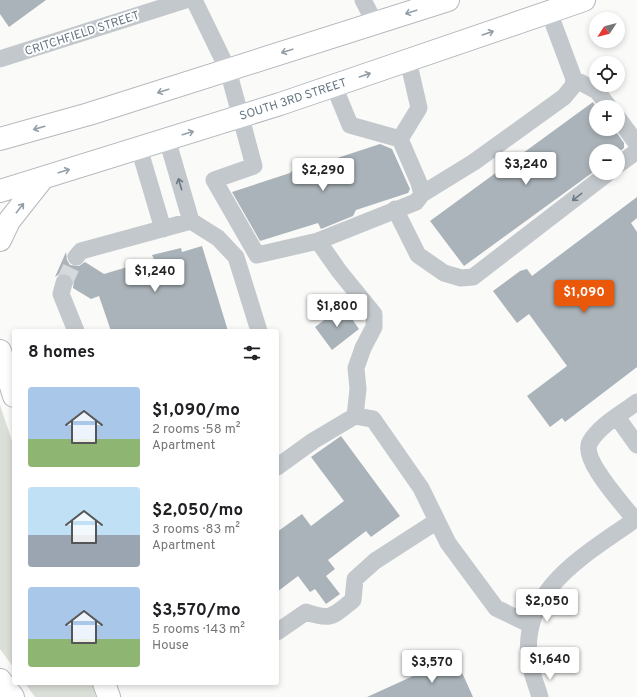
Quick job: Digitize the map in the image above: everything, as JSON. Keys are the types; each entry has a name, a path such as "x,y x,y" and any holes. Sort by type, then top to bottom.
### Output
{"highway":[{"path":"0,139 89,114 448,0"},
{"name":"SOUTH 3RD STREET","path":"0,191 334,86 584,0"},
{"path":"0,240 9,221 43,178"},
{"path":"0,351 12,390"},
{"path":"0,680 13,697"},
{"path":"105,685 109,697"}],"street":[{"name":"CRITCHFIELD STREET","path":"0,59 186,0"},
{"path":"194,0 228,70 254,166 214,180 257,255"},
{"path":"363,0 375,23"},
{"path":"239,266 257,255 318,241 394,209 416,202 422,194 474,162 564,97 573,86 574,79 549,12"},
{"path":"400,139 418,108 408,60"},
{"path":"574,79 597,91 604,100"},
{"path":"334,86 350,125 400,139"},
{"path":"625,128 637,144"},
{"path":"167,139 191,221 228,247 236,257 258,329"},
{"path":"400,139 419,183 422,194"},
{"path":"139,148 163,229"},
{"path":"625,160 637,151"},
{"path":"394,209 418,255 444,273 461,278 473,277 599,180"},
{"path":"76,257 81,251 191,221"},
{"path":"318,241 339,271 374,314 374,327 363,348 356,368 358,389 355,416"},
{"path":"64,283 61,294 75,329"},
{"path":"540,697 529,658 531,625 538,605 549,588 563,572 636,519 596,470 588,454 589,443 603,427 637,402"},
{"path":"279,466 313,441 355,416 373,419 421,488 448,543 496,608 531,625"},
{"path":"617,417 637,445"},
{"path":"279,631 306,612 321,617 333,616 353,600 355,579 360,574 375,561 437,521"}],"shaded area":[{"path":"0,405 12,441 12,665 0,649"},
{"path":"26,685 93,685 96,697 35,697"}],"building":[{"path":"0,0 46,0 9,27 0,14"},
{"path":"589,105 589,136 619,136 624,143 589,144 589,175 464,266 430,221"},
{"path":"380,144 392,149 410,189 408,193 356,210 353,216 321,229 318,223 260,241 232,192 290,173 300,163 306,160 325,162"},
{"path":"637,197 637,218 631,223 637,232 637,367 565,422 562,418 550,427 527,396 567,366 529,314 517,323 493,291 520,271 527,269 532,276"},
{"path":"202,246 227,329 110,329 99,296 91,299 73,288 74,280 67,274 61,273 55,277 66,252 67,260 70,265 79,266 85,262 104,274 154,259 152,255 181,248 182,252"},
{"path":"343,306 359,329 332,350 315,327"},
{"path":"341,436 400,516 371,537 366,531 328,560 335,569 326,576 340,594 326,604 315,589 310,592 298,576 279,590 279,531 302,514 311,526 344,501 311,457"},
{"path":"455,657 473,697 367,697"}],"tunnel":[{"path":"64,283 76,257"}]}
